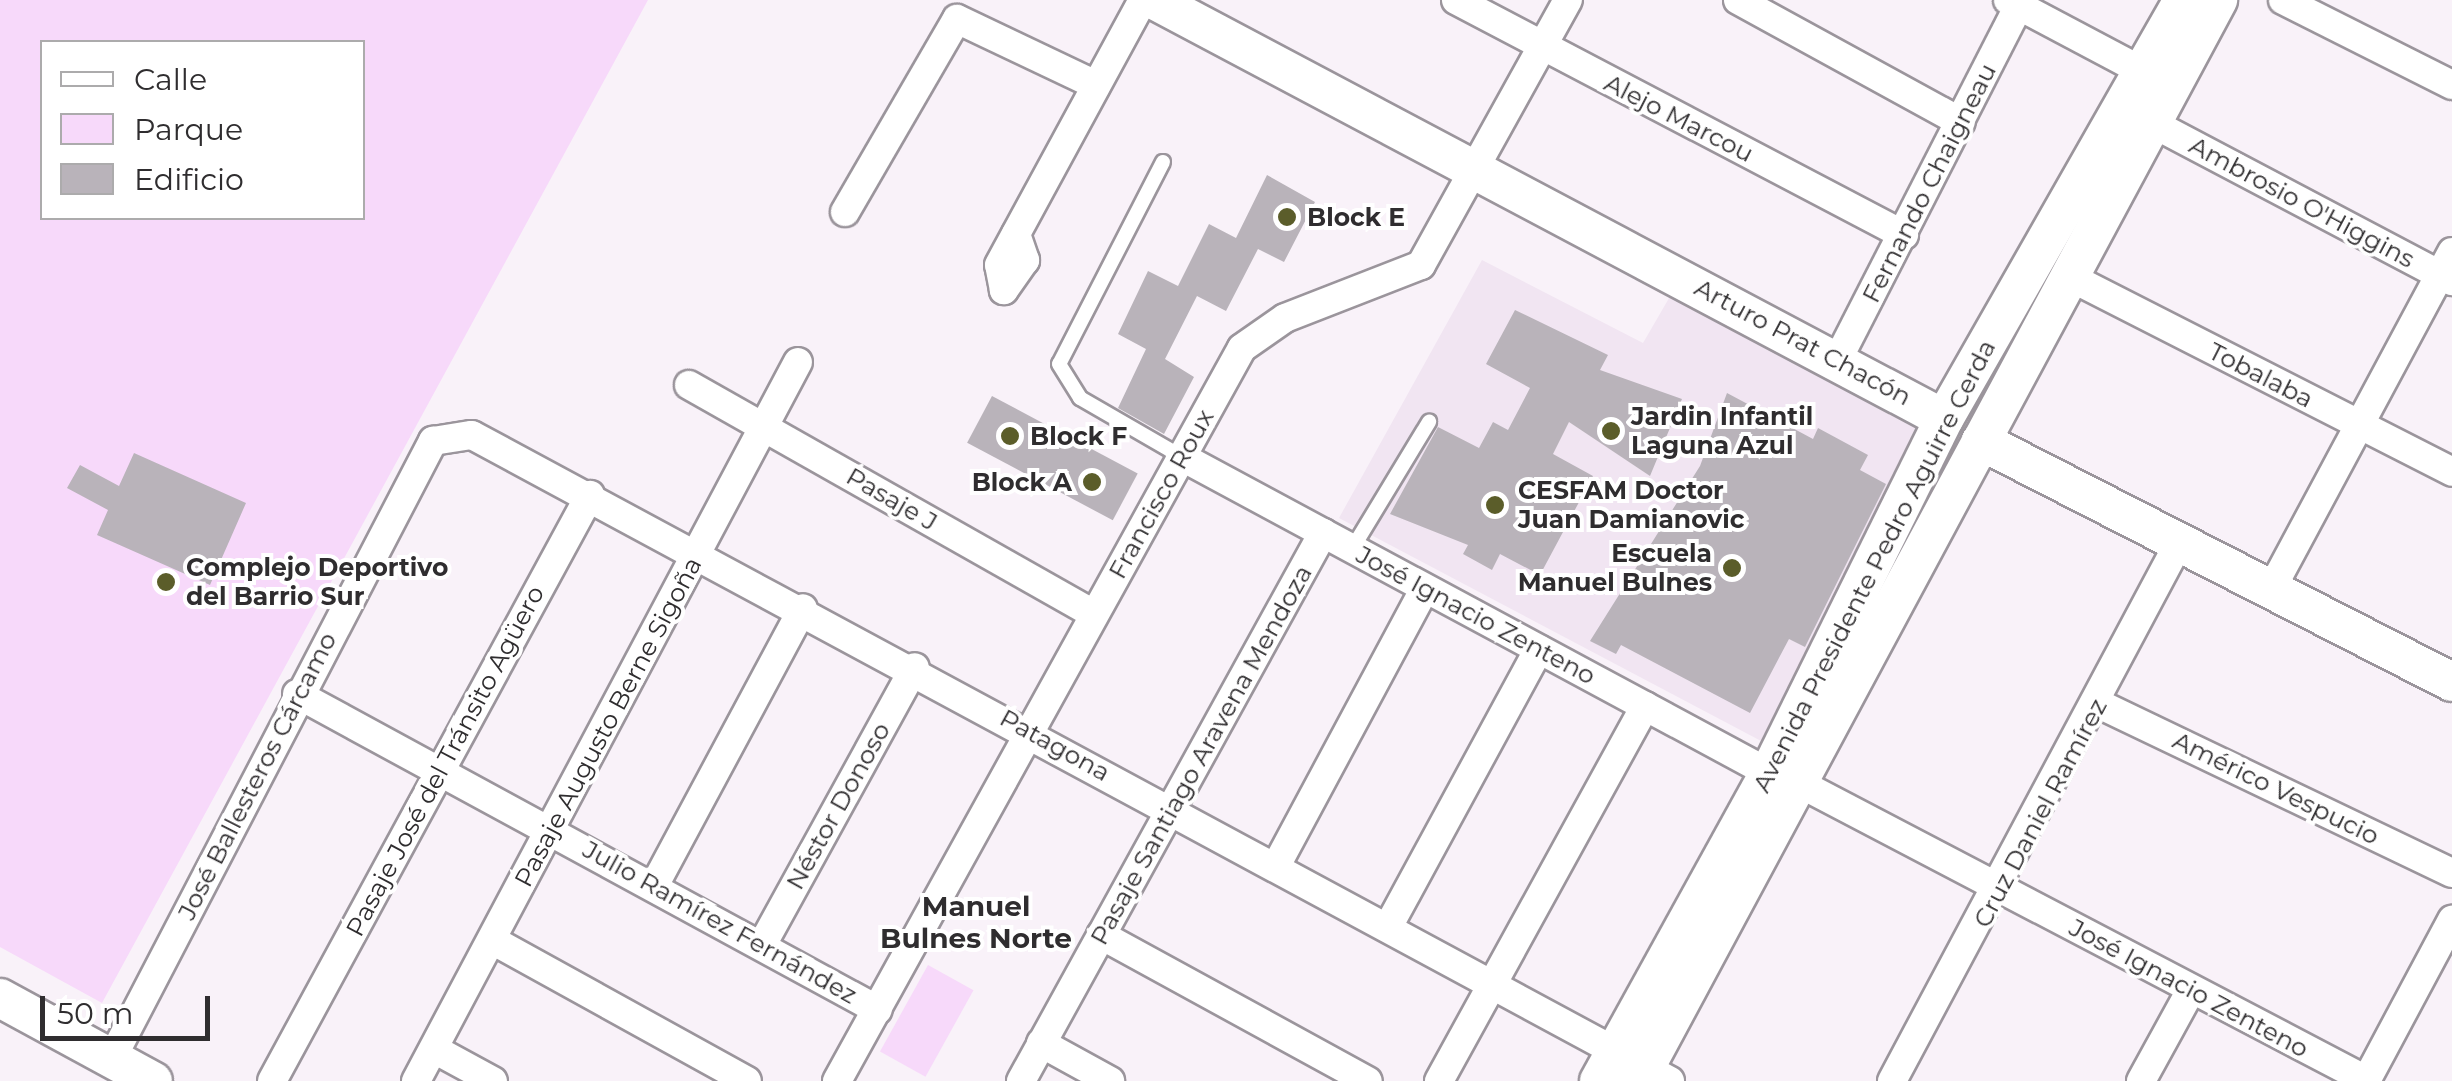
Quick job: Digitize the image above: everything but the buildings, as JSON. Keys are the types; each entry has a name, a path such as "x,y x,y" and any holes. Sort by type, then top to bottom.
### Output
{"main road":[{"name":"Avenida Presidente Pedro Aguirre Cerda","path":"1634,1072 1784,778 1944,419 2182,0"},
{"name":"Avenida Presidente Pedro Aguirre Cerda","path":"1784,778 1981,441 2218,0"},
{"name":"Arturo Prat Chacón","path":"1161,2 1838,359 1944,419"},
{"name":"Arturo Prat Chacón","path":"1981,441 2273,586 2452,682"},
{"path":"0,998 154,1081"}],"street":[{"name":"Alejo Marcou","path":"1456,0 1904,235"},
{"name":"Francisco Roux","path":"838,1081 1094,614 1256,331 1421,265 1568,0"},
{"path":"1738,0 1961,122"},
{"path":"2283,0 2452,85"},
{"path":"1016,234 1096,85 1161,2"},
{"path":"2014,3 2144,72"},
{"name":"Fernando Chaigneau","path":"1838,359 1961,122 2014,3"},
{"path":"845,212 957,19 1096,85"},
{"name":"Ambrosio O'Higgins","path":"2152,123 2448,270"},
{"path":"2273,586 2448,270"},
{"name":"Tobalaba","path":"2070,277 2452,472"},
{"name":"Pasaje Augusto Berne Sigoña","path":"416,1081 798,362"},
{"name":"Pasaje J","path":"689,385 1094,614"},
{"name":"Arturo Prat Chacón","path":"1944,419 1981,441"},
{"name":"Patagona","path":"433,442 484,436 1388,927 1634,1072"},
{"name":"José Ballesteros Cárcamo","path":"112,1058 298,694 433,442"},
{"name":"José Ignacio Zenteno","path":"1182,457 1645,706 2367,1081"},
{"name":"Pasaje José del Tránsito Agüero","path":"272,1081 590,494"},
{"name":"Pasaje Santiago Aravena Mendoza","path":"1020,1081 1324,533"},
{"name":"Cruz Daniel Ramírez","path":"1892,1081 2099,704 2180,541"},
{"path":"1276,866 1425,588"},
{"path":"654,886 803,608"},
{"path":"1388,927 1539,649"},
{"name":"Néstor Donoso","path":"762,946 915,667"},
{"name":"Julio Ramírez Fernández","path":"298,694 442,768 878,1010"},
{"name":"Américo Vespucio","path":"2099,704 2452,872"},
{"path":"1439,1081 1645,706"},
{"path":"2367,1081 2452,920"},
{"path":"1101,935 1368,1081"},
{"path":"492,940 748,1081"},
{"path":"2141,1081 2190,990"},
{"path":"1041,1043 1110,1081"},
{"path":"434,1048 493,1081"}],"lane":[{"path":"1163,162 1059,364 1080,398 1182,457"},
{"path":"1352,549 1429,422"}],"shaded area":[{"path":"1482,260 1643,343 1672,293 1927,426 1763,742 1339,518"}],"green space":[{"name":"Complejo Deportivo del Barrio Sur","path":"0,0 648,0 102,1003 0,947"},
{"path":"928,965 973,990 925,1077 880,1052"}],"place":[{"name":"Block E","path":"1287,217"},
{"name":"Jardin Infantil Laguna Azul","path":"1611,431"},
{"name":"Block F","path":"1010,436"},
{"name":"Block A","path":"1092,482"},
{"name":"CESFAM Doctor Juan Damianovic","path":"1495,505"},
{"name":"Escuela Manuel Bulnes","path":"1732,568"},
{"name":"Complejo Deportivo del Barrio Sur","path":"166,582"}],"district":[{"name":"Manuel Bulnes Norte","path":"976,922"}]}
